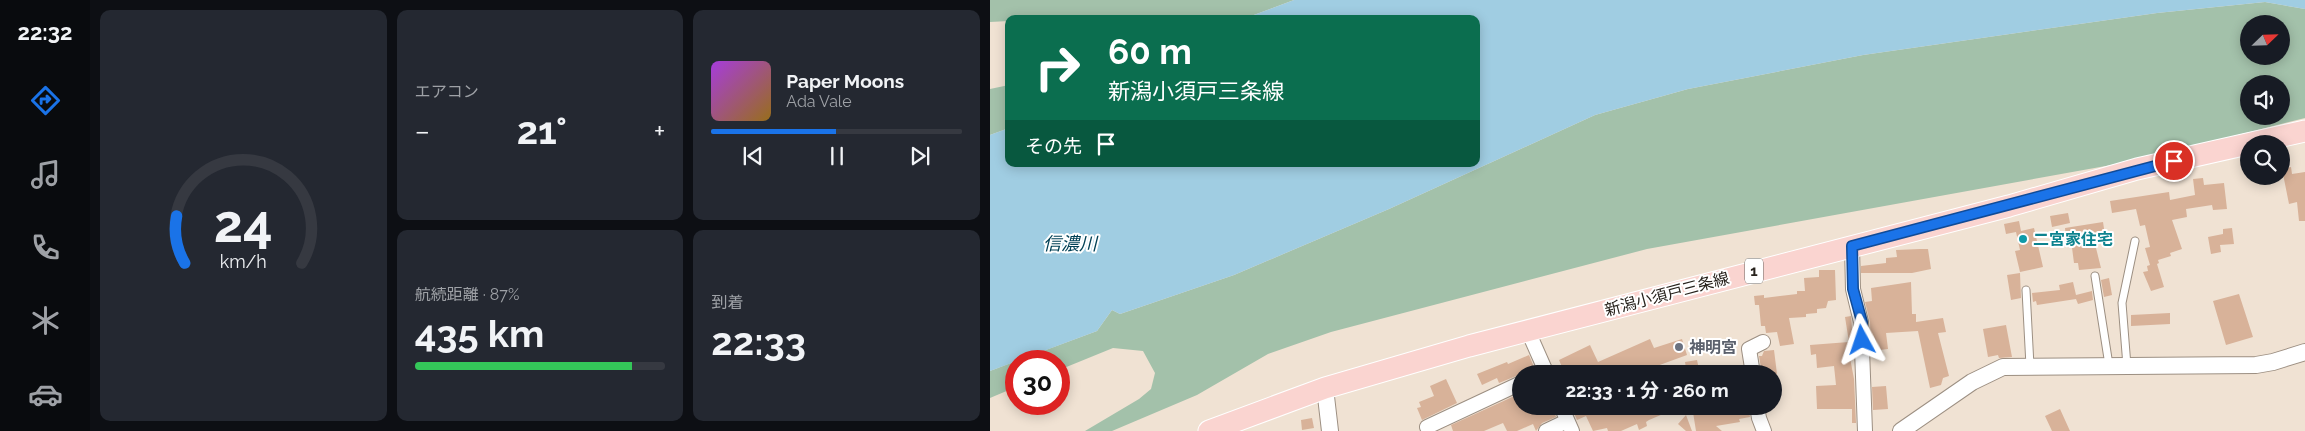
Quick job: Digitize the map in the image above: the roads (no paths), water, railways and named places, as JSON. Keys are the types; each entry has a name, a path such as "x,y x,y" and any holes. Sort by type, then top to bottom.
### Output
{"main road":[{"name":"新潟小須戸三条線","path":"1210,431 1325,388 1469,346 2009,206 2137,169 2305,131"}],"street":[{"path":"1852,246 1853,289 1862,322 1865,431"},
{"path":"1528,331 1541,365"},
{"path":"1751,365 1749,349 1763,342"},
{"path":"1901,431 1984,375 2003,368 2109,365 2256,365 2305,352"},
{"path":"1427,427 1512,387"},
{"path":"1325,388 1330,431"},
{"path":"1758,415 1764,431"},
{"path":"1546,431 1570,426"}],"lane":[{"path":"2127,366 2122,303 2135,240"},
{"path":"2094,276 2109,365"},
{"path":"2026,290 2030,366"}],"water":[{"name":"信濃川","path":"1294,0 2305,0 2305,9 2265,2 2157,13 1863,55 1688,89 1595,115 1389,209 1234,275 1120,314 1112,310 1097,331 1046,350 1005,350 1005,365 990,371 990,135 1005,129 1005,167 1480,167 1480,15 1254,15"}],"place":[{"name":"二宮家住宅","path":"2023,239"},
{"name":"神明宮","path":"1679,347"}]}
